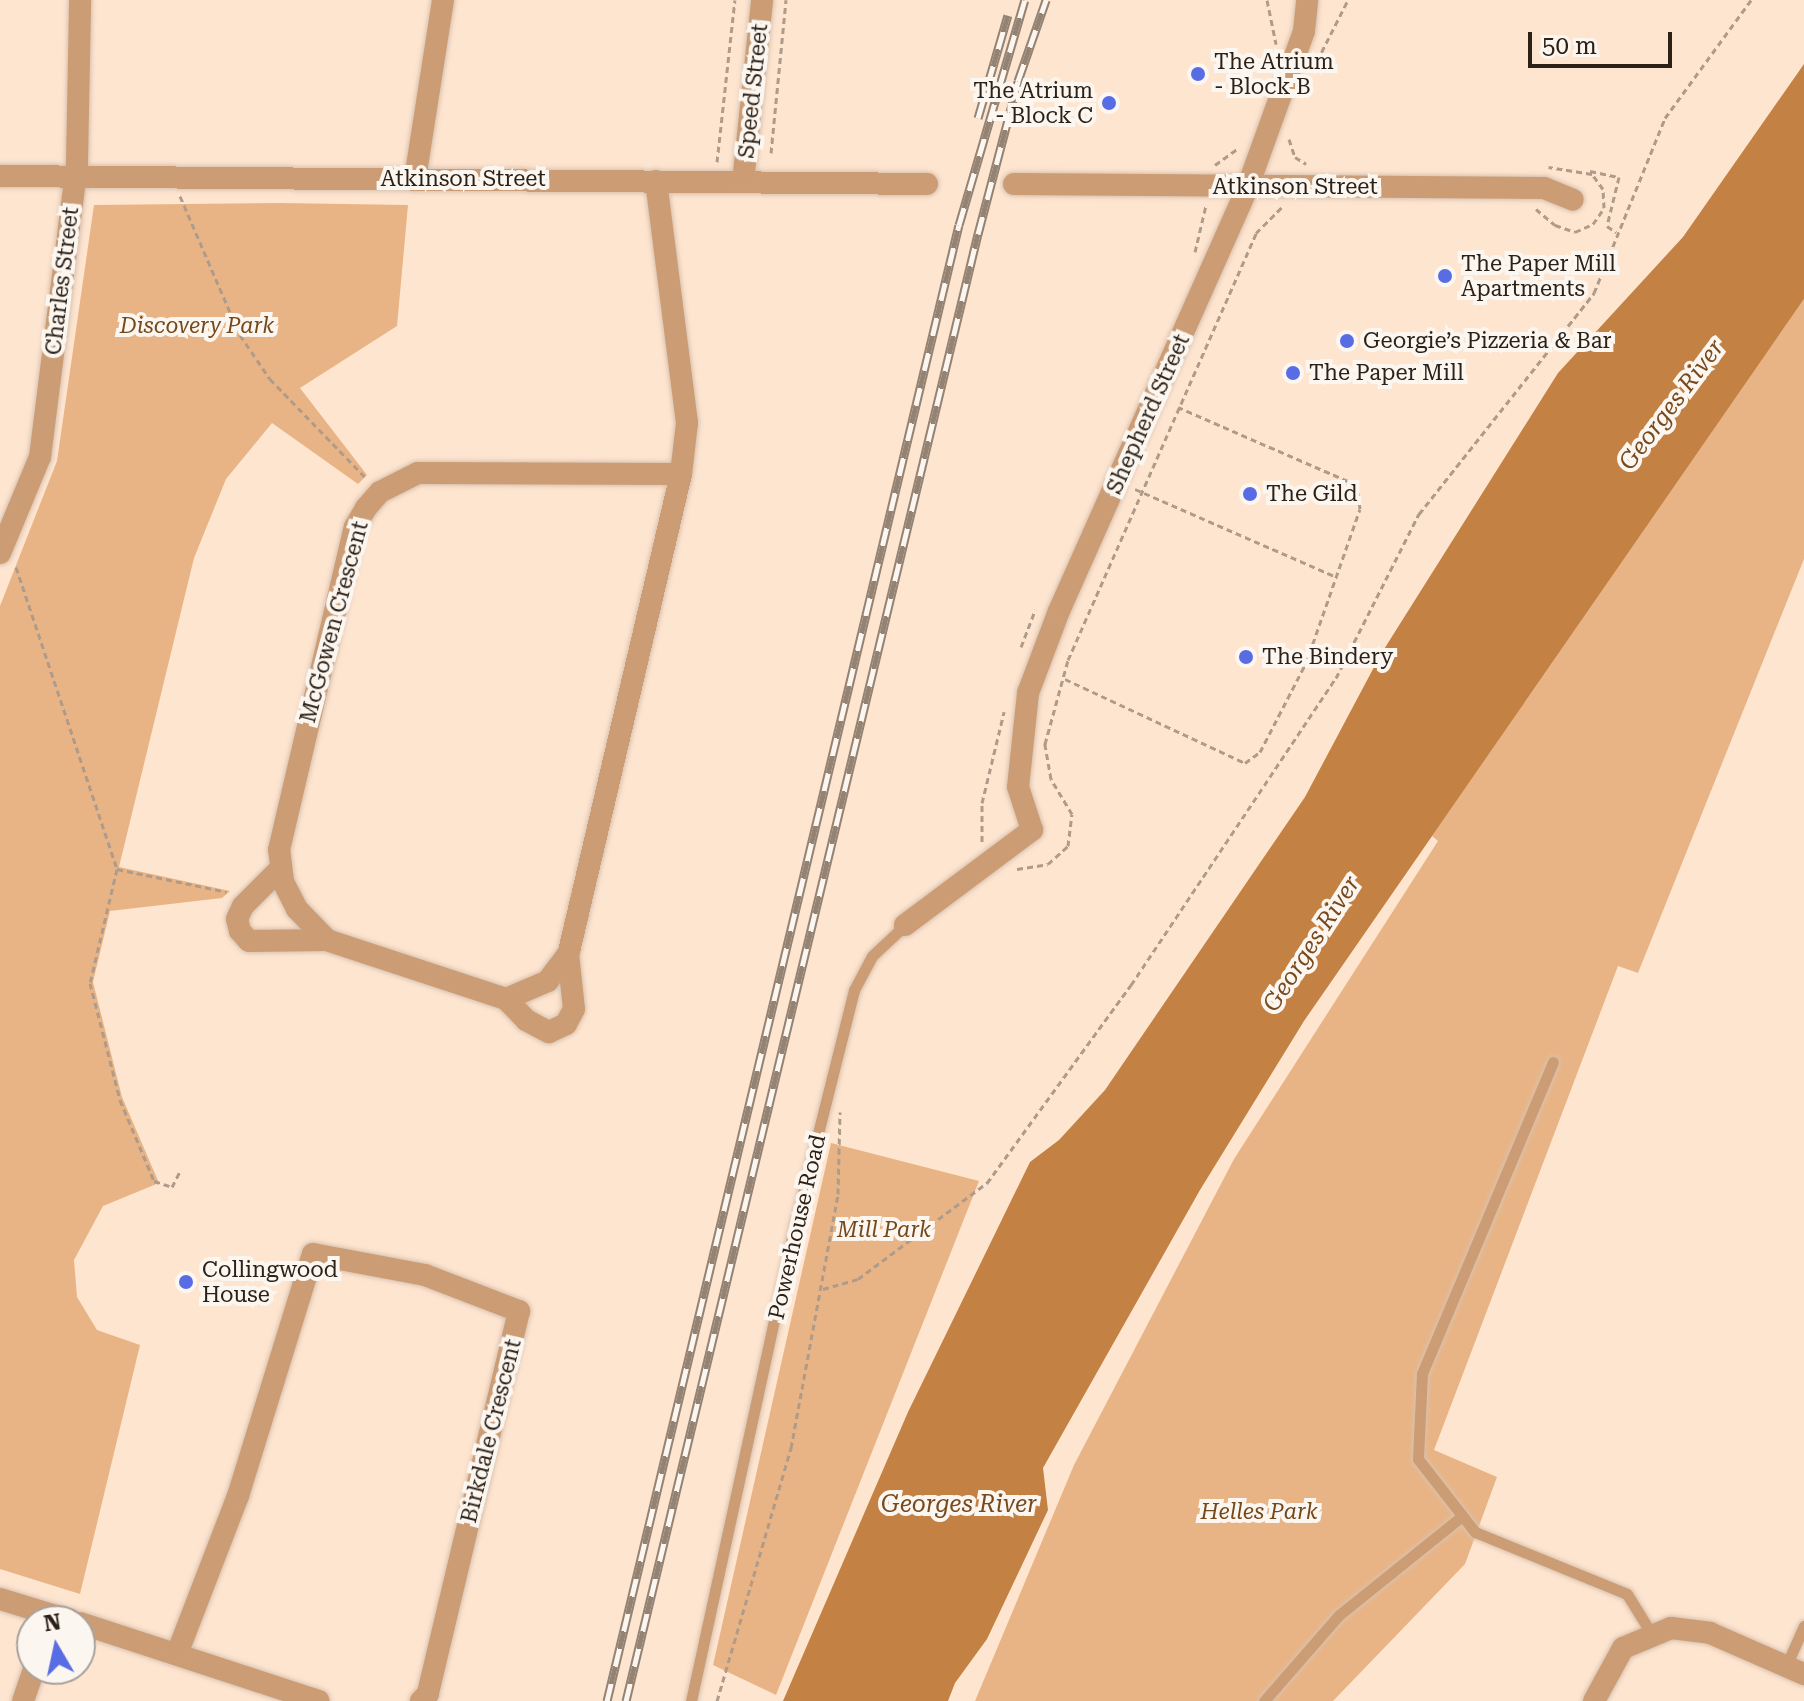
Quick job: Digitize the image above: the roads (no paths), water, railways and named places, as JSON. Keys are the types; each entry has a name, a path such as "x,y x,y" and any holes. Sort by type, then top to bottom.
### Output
{"street":[{"name":"Charles Street","path":"8,558 40,457 75,175 80,0"},
{"path":"415,179 443,0"},
{"name":"Speed Street","path":"743,182 762,0"},
{"name":"Shepherd Street","path":"1032,830 1018,787 1018,764 1028,693 1248,186 1304,31 1308,0"},
{"name":"Atkinson Street","path":"0,176 927,184"},
{"name":"McGowen Crescent","path":"280,869 243,906 237,919 240,931 249,941 327,940 506,999 526,1020 549,1032 566,1024 574,1009 568,954 681,474 687,423 656,181"},
{"name":"Atkinson Street","path":"1014,184 1544,188 1573,200"},
{"name":"McGowen Crescent","path":"327,940 297,909 280,869 281,829 355,527 380,492 418,473 444,471 681,474"},
{"name":"Powerhouse Road","path":"905,925 1032,830"},
{"name":"McGowen Crescent","path":"506,999 548,981 568,954"},
{"name":"Birkdale Crescent","path":"177,1654 238,1496 313,1254 425,1275 519,1311 428,1694 421,1701"},
{"path":"96,1628 319,1701"},
{"path":"1594,1701 1617,1654 1651,1633 1696,1628 1795,1670"}],"lane":[{"name":"Powerhouse Road","path":"691,1701 796,1221 854,990 872,956 905,925"},
{"path":"1553,1062 1422,1373 1418,1459 1475,1532 1627,1594 1651,1633"},
{"path":"1264,1701 1339,1615 1462,1516"},
{"path":"1795,1670 1804,1626"}],"water":[{"name":"Georges River","path":"1804,64 1804,299 1304,1021 1200,1190 1043,1468 1048,1510 987,1639 955,1683 948,1701 783,1701 908,1412 1030,1162 1059,1140 1105,1090 1305,797 1381,654 1558,373 1683,237"}],"railway":[{"path":"607,1701 959,225 1025,0"},
{"path":"626,1701 978,234 1018,81 1046,0"},
{"path":"978,118 1008,15"}],"place":[{"name":"The Atrium - Block B","path":"1198,74"},
{"name":"The Atrium - Block C","path":"1109,103"},
{"name":"The Paper Mill Apartments","path":"1445,276"},
{"name":"Georgie’s Pizzeria & Bar","path":"1347,341"},
{"name":"The Paper Mill","path":"1293,373"},
{"name":"The Gild","path":"1250,494"},
{"name":"The Bindery","path":"1246,657"},
{"name":"Collingwood House","path":"186,1282"}],"park label":[{"name":"Discovery Park","path":"197,326"},
{"name":"Mill Park","path":"884,1230"},
{"name":"Helles Park","path":"1259,1512"}]}
